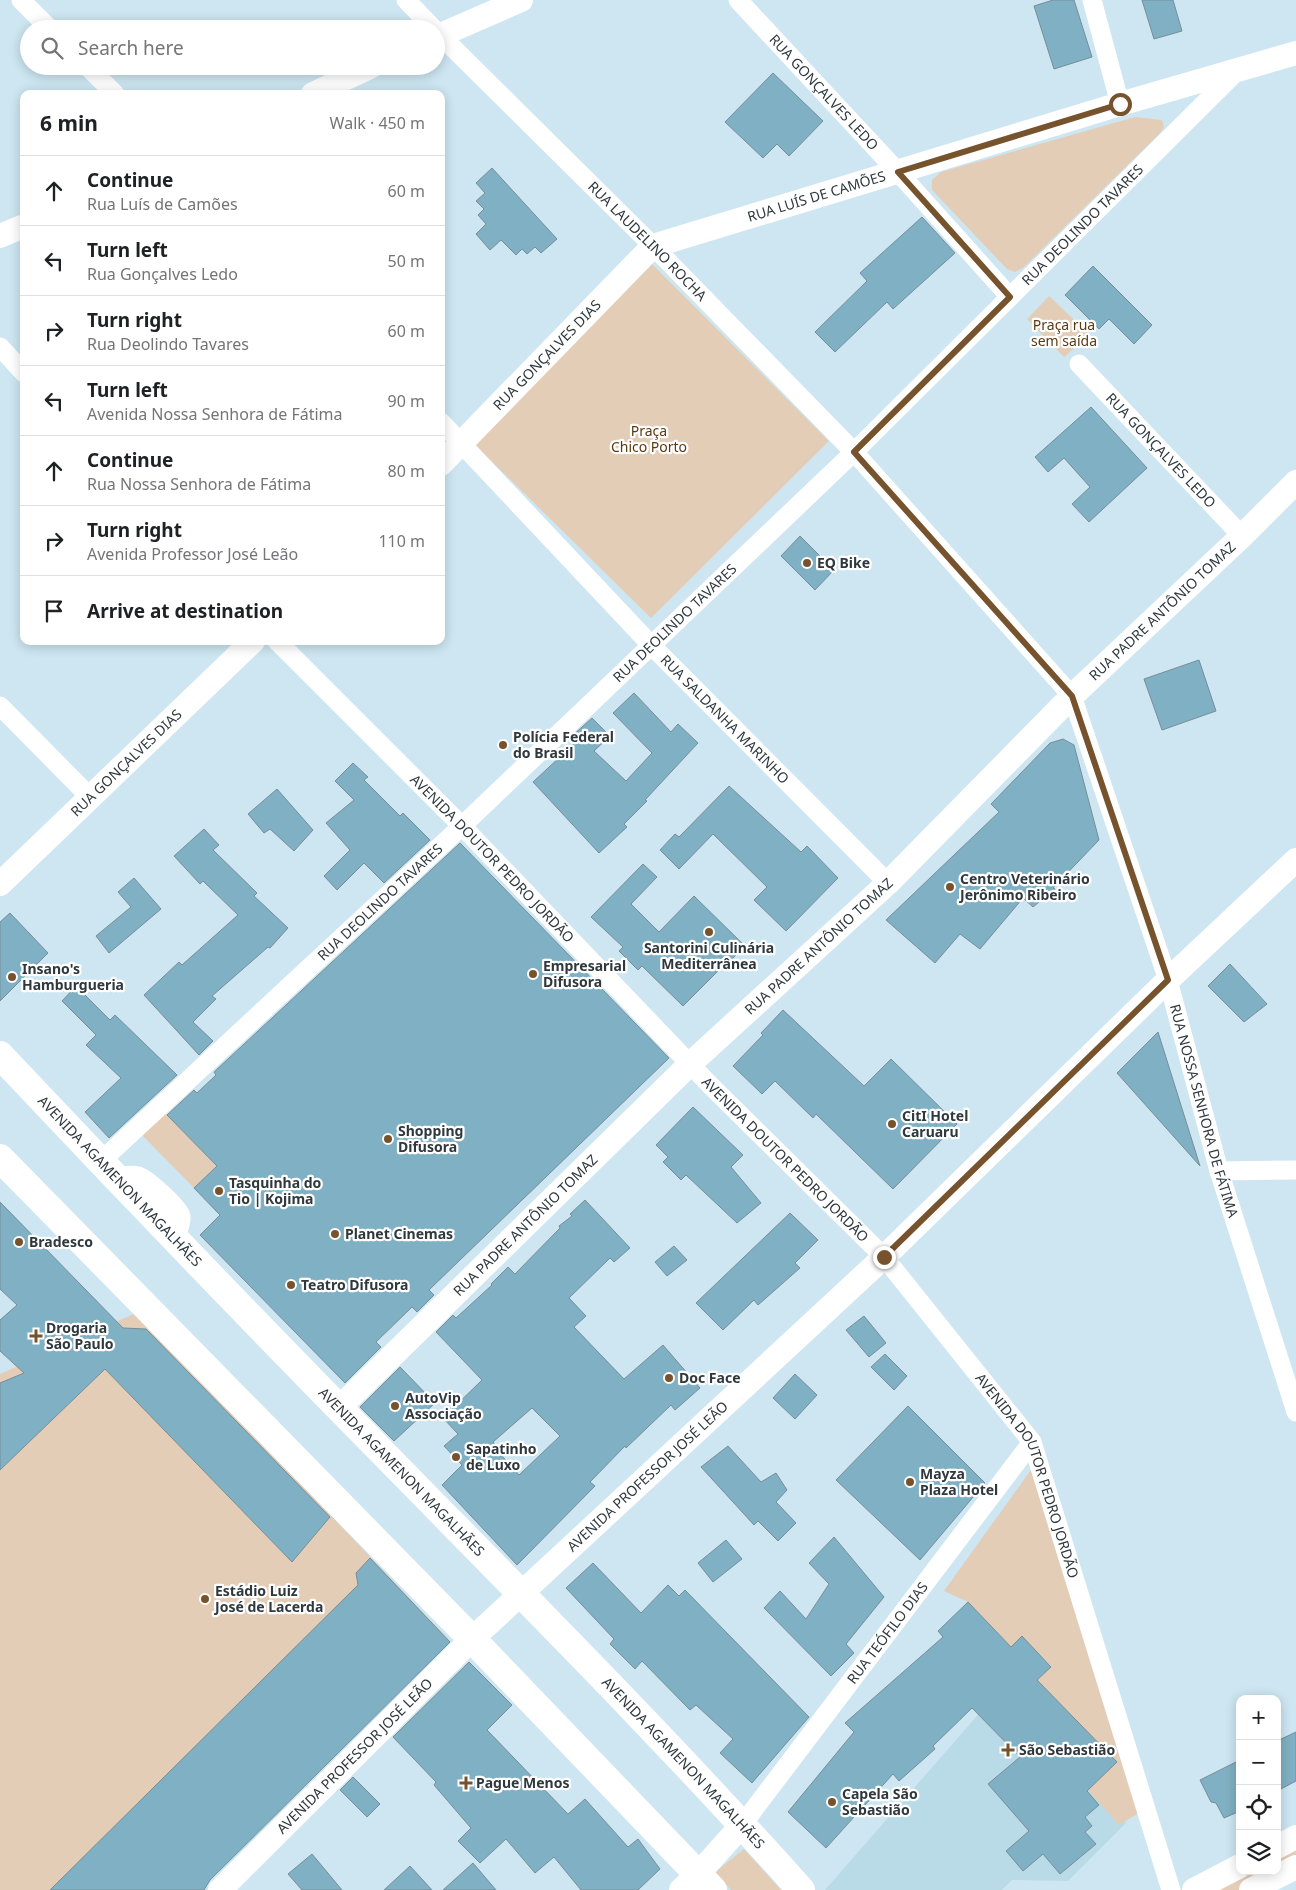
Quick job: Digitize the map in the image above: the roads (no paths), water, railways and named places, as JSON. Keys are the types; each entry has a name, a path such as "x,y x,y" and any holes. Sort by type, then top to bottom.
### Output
{"main road":[{"name":"AVENIDA AGAMENON MAGALHÃES","path":"0,1055 175,1240 521,1593 742,1825 801,1890"},
{"path":"0,1158 472,1639 698,1884"}],"street":[{"path":"21,0 41,20"},
{"name":"RUA LAUDELINO ROCHA","path":"406,0 425,20"},
{"path":"445,30 521,0"},
{"name":"RUA GONÇALVES LEDO","path":"738,0 898,172 1010,297"},
{"path":"1092,0 1120,104"},
{"name":"RUA LAUDELINO ROCHA","path":"445,41 653,246 854,452 1072,696"},
{"name":"RUA LUÍS DE CAMÕES","path":"653,246 1120,104 1296,53"},
{"name":"RUA DEOLINDO TAVARES","path":"107,1169 462,826 854,452 1237,71"},
{"path":"97,75 111,90"},
{"path":"321,90 353,75"},
{"path":"0,236 20,228"},
{"name":"RUA GONÇALVES DIAS","path":"445,460 653,246"},
{"path":"0,347 20,368"},
{"name":"RUA GONÇALVES LEDO","path":"1080,364 1242,536"},
{"name":"RUA SALDANHA MARINHO","path":"445,426 652,646 888,883"},
{"name":"RUA PADRE ANTÔNIO TOMAZ","path":"339,1408 690,1064 888,883 1072,696 1242,536 1296,482"},
{"name":"RUA GONÇALVES DIAS","path":"0,884 249,645"},
{"name":"AVENIDA DOUTOR PEDRO JORDÃO","path":"281,645 462,826 690,1064 884,1257 1032,1442 1171,1890"},
{"name":"RUA NOSSA SENHORA DE FÁTIMA","path":"1072,696 1168,980 1219,1171 1296,1412"},
{"path":"0,706 90,798"},
{"name":"AVENIDA PROFESSOR JOSÉ LEÃO","path":"220,1890 472,1639 884,1257 1168,980 1296,860"},
{"path":"1219,1171 1296,1170"},
{"name":"RUA TEÓFILO DIAS","path":"742,1825 1032,1442"},
{"path":"698,1884 742,1825"},
{"path":"1281,1845 1296,1837"},
{"path":"1251,1890 1296,1867"},
{"path":"1194,1890 1236,1868"}],"place":[{"name":"EQ Bike","path":"807,563"},
{"name":"Polícia Federal do Brasil","path":"503,745"},
{"name":"Centro Veterinário Jerônimo Ribeiro","path":"950,887"},
{"name":"Santorini Culinária Mediterrânea","path":"709,932"},
{"name":"Empresarial Difusora","path":"533,974"},
{"name":"Insano's Hamburgueria","path":"12,977"},
{"name":"CitI Hotel Caruaru","path":"892,1124"},
{"name":"Shopping Difusora","path":"388,1139"},
{"name":"Tasquinha do Tio | Kojima","path":"219,1191"},
{"name":"Planet Cinemas","path":"335,1234"},
{"name":"Bradesco","path":"19,1242"},
{"name":"Teatro Difusora","path":"291,1285"},
{"name":"Drogaria São Paulo","path":"36,1336"},
{"name":"Doc Face","path":"669,1378"},
{"name":"AutoVip Associação","path":"395,1406"},
{"name":"Sapatinho de Luxo","path":"456,1457"},
{"name":"Mayza Plaza Hotel","path":"910,1482"},
{"name":"Estádio Luiz José de Lacerda","path":"205,1599"},
{"name":"São Sebastião","path":"1008,1750"},
{"name":"Pague Menos","path":"466,1783"},
{"name":"Capela São Sebastião","path":"832,1802"}],"park label":[{"name":"Praça rua sem saída","path":"1064,334"},
{"name":"Praça Chico Porto","path":"649,440"}]}
